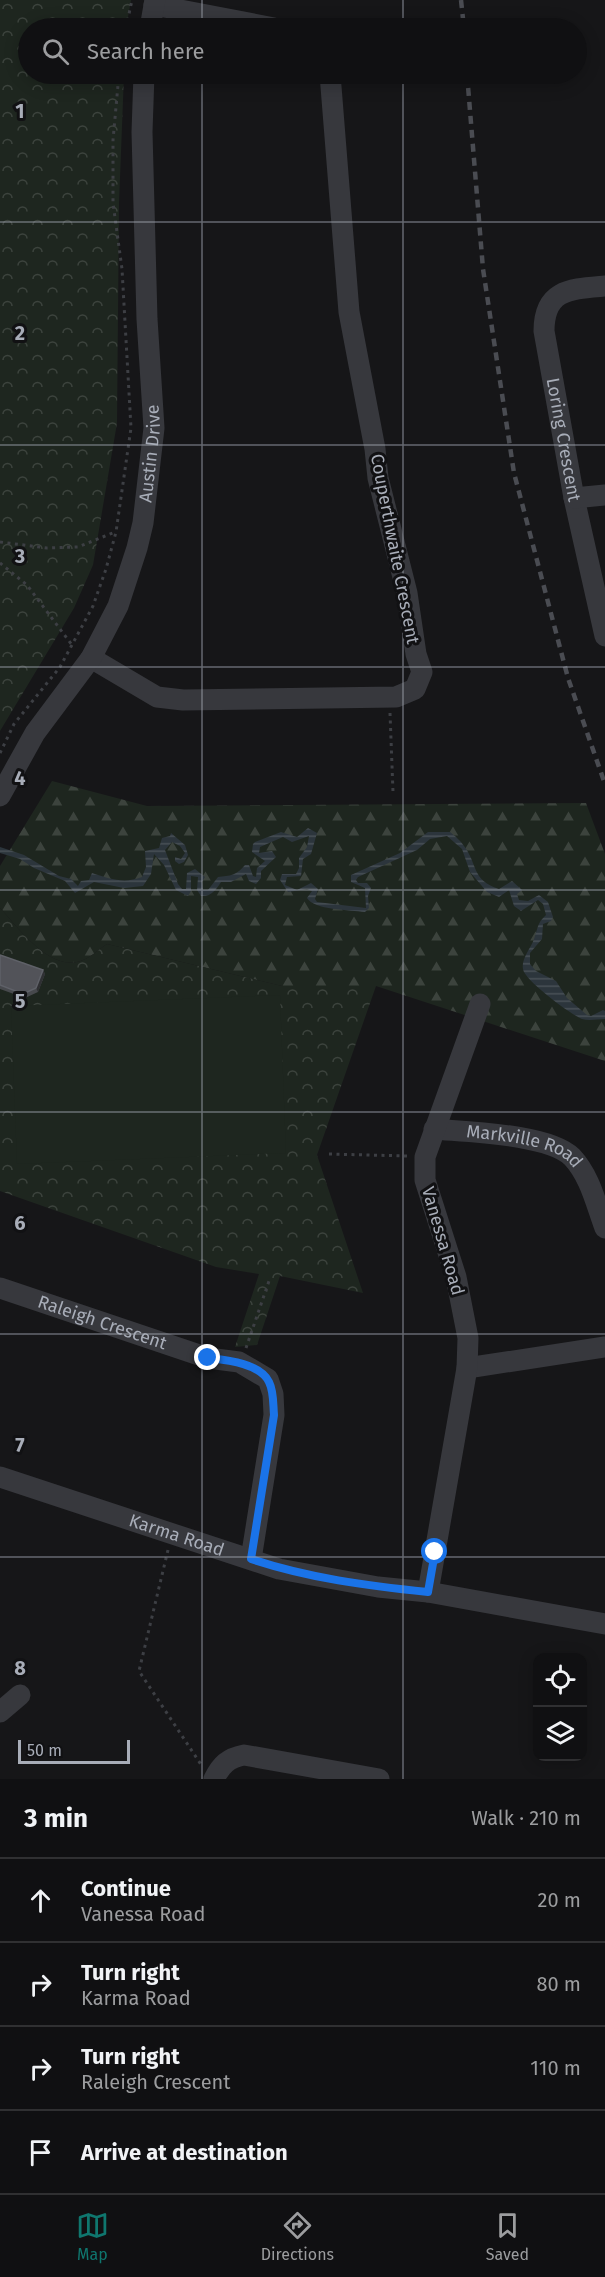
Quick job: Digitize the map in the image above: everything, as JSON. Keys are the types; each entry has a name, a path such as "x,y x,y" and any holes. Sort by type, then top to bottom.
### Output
{"street":[{"path":"152,18 155,3 226,18"},
{"name":"Austin Drive","path":"0,796 35,733 91,658 118,606 137,548 147,500 154,428 147,319 142,132 144,84"},
{"name":"Couperthwaite Crescent","path":"91,658 157,697 183,700 396,696 416,689 422,672 416,654 407,593 378,478 375,449 349,312 331,84"},
{"name":"Loring Crescent","path":"605,286 570,289 557,295 544,316 544,331 574,498 605,636"},
{"path":"574,498 605,495"},
{"name":"Vanessa Road","path":"428,1592 467,1368 468,1338 456,1277 425,1180 424,1157 480,1004"},
{"name":"Markville Road","path":"434,1129 527,1139 556,1146 571,1157 591,1187 605,1228"},
{"name":"Raleigh Crescent","path":"0,1288 208,1358 241,1363 268,1379 273,1394 274,1415 251,1559"},
{"path":"467,1368 605,1347"},
{"name":"Karma Road","path":"0,1477 279,1569 428,1592 605,1624"},
{"path":"0,1712 20,1695"},
{"path":"210,1775 230,1758 244,1755 379,1779"}],"path":[{"path":"128,18 132,0"},
{"path":"0,753 14,724 60,667 93,606 116,532 131,428 122,269 113,203 113,140 118,84"},
{"path":"0,542 47,548 78,547 116,532"},
{"path":"0,563 27,585 72,645"},
{"path":"389,696 393,792"},
{"path":"328,1154 424,1157"},
{"path":"241,1363 269,1281"},
{"path":"171,1533 139,1671 210,1775"}],"green space":[{"path":"0,0 131,0 128,18 18,18 18,84 124,84 119,203 117,423 93,565 74,608 0,731"},
{"path":"52,781 147,806 586,803 605,854 605,1061 376,986 282,986 107,944 86,959 71,963 59,961 37,947 0,908 0,866"},
{"path":"0,908 37,947 59,961 71,963 83,960 107,944 282,986 376,986 317,1155 363,1293 280,1276 257,1345 235,1347 259,1274 216,1267 0,1191"},
{"path":"280,995 286,1153 17,1164 11,1006"}],"shaded area":[{"path":"308,828 317,833 311,854 303,859 301,876 287,877 285,885 297,890 311,883 318,889 315,899 317,902 366,908 365,888 351,882 351,875 400,853 428,832 450,832 463,844 476,871 484,881 499,889 512,881 522,890 517,894 519,900 528,901 539,895 548,902 553,917 551,921 543,924 542,939 530,953 530,964 536,971 556,981 567,998 587,1015 591,1016 603,1010 605,1019 591,1020 576,1016 531,981 525,974 523,965 539,923 546,915 543,904 538,900 521,911 514,906 509,890 499,897 487,892 470,872 462,849 447,836 430,839 417,850 358,877 356,880 358,883 367,883 371,888 368,896 369,908 365,912 317,905 307,898 312,891 307,889 288,892 280,880 282,874 296,874 299,868 299,858 307,847 309,836 292,842 283,837 260,847 259,853 272,851 276,857 261,871 261,878 256,884 249,881 246,874 231,882 221,882 213,892 205,896 201,896 197,890 198,877 191,876 191,891 188,896 176,890 164,865 154,854 151,874 143,886 124,888 94,882 75,893 65,881 34,868 20,859 0,853 0,847 24,855 59,876 71,879 78,886 81,881 89,880 92,873 123,880 142,877 146,867 145,851 159,848 162,838 170,836 171,833 185,845 188,855 184,862 179,864 175,861 175,857 181,859 185,853 180,846 172,842 165,850 178,884 182,889 186,889 187,873 195,869 205,877 202,882 203,890 208,890 218,877 233,874 245,865 249,865 253,876 256,877 257,868 265,861 252,852 255,842 281,832 297,837"}],"building":[{"path":"0,955 43,970 36,988 23,994 0,985"}],"railway":[{"path":"461,0 463,18"},
{"path":"468,84 483,269 514,473 568,678 605,784"}],"route":[{"path":"208,1358 239,1362 255,1370 268,1379 273,1394 274,1415 251,1559 279,1569 327,1578 378,1587 428,1592 435,1552"}]}
